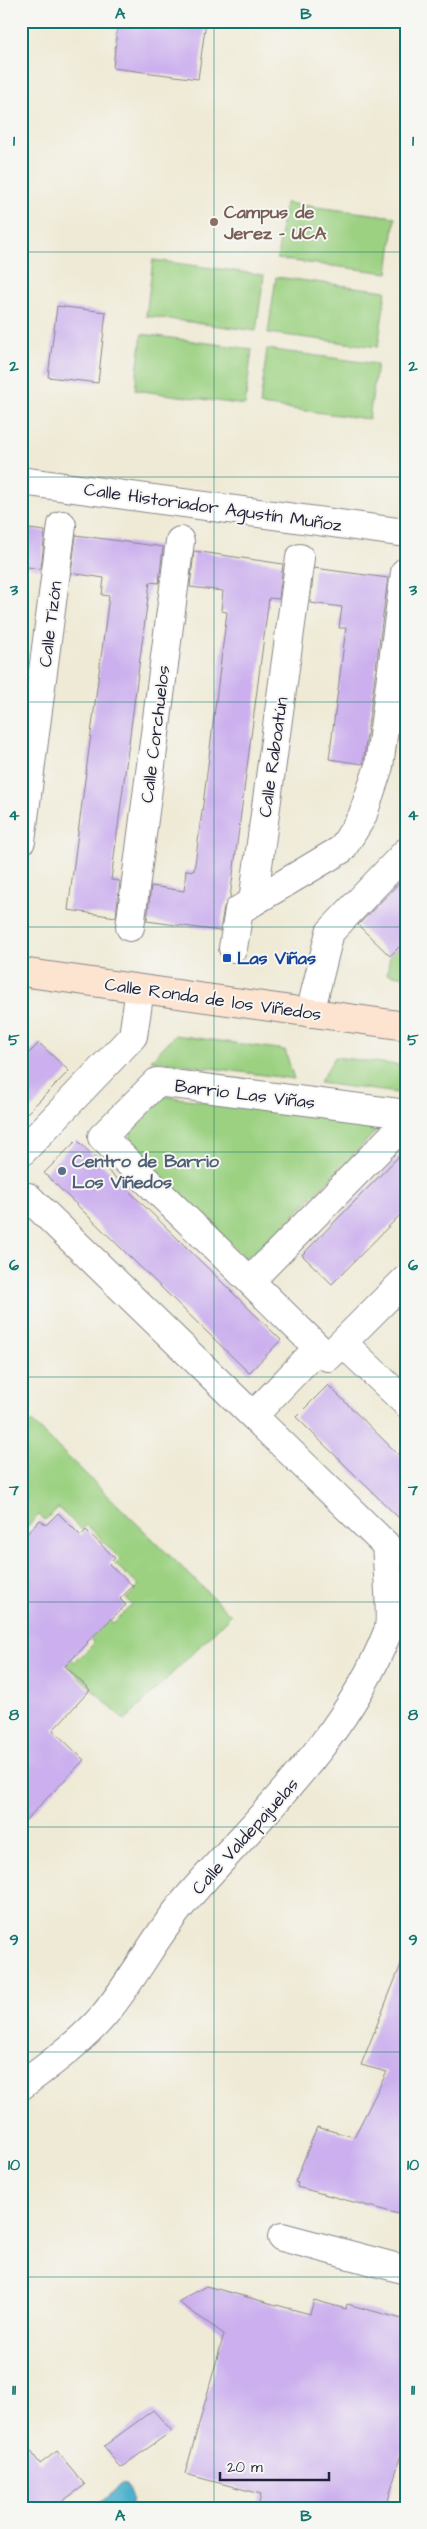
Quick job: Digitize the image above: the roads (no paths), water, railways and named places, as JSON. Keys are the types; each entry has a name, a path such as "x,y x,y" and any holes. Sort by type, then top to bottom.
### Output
{"street":[{"name":"Calle Historiador Agustín Muñoz","path":"21,481 406,533"},
{"name":"Calle Tizón","path":"21,841 62,525"},
{"name":"Calle Corchuelos","path":"130,927 180,542"},
{"name":"Calle Raboatún","path":"253,902 300,558"},
{"path":"233,948 239,910 342,849 362,817 379,766 405,572"},
{"path":"310,1013 330,932 406,852"},
{"name":"Calle Ronda de los Viñedos","path":"21,972 406,1026"},
{"path":"21,1153 133,1036 140,989"},
{"name":"Barrio Las Viñas","path":"406,1114 158,1082 102,1137 250,1281 406,1403"},
{"path":"250,1281 406,1122"},
{"path":"28,1197 254,1416 330,1345 406,1279"},
{"name":"Calle Valdepajuelas","path":"21,2086 58,2058 104,2015 184,1902 287,1791 329,1740 364,1682 389,1629 386,1545 254,1416"},
{"path":"282,2237 406,2270"}],"water":[{"path":"122,2484 127,2485 132,2498 130,2508 94,2508"}],"place":[{"name":"Campus de Jerez - UCA","path":"214,222"},
{"name":"Las Viñas","path":"227,958"},
{"name":"Centro de Barrio Los Viñedos","path":"62,1171"}]}
